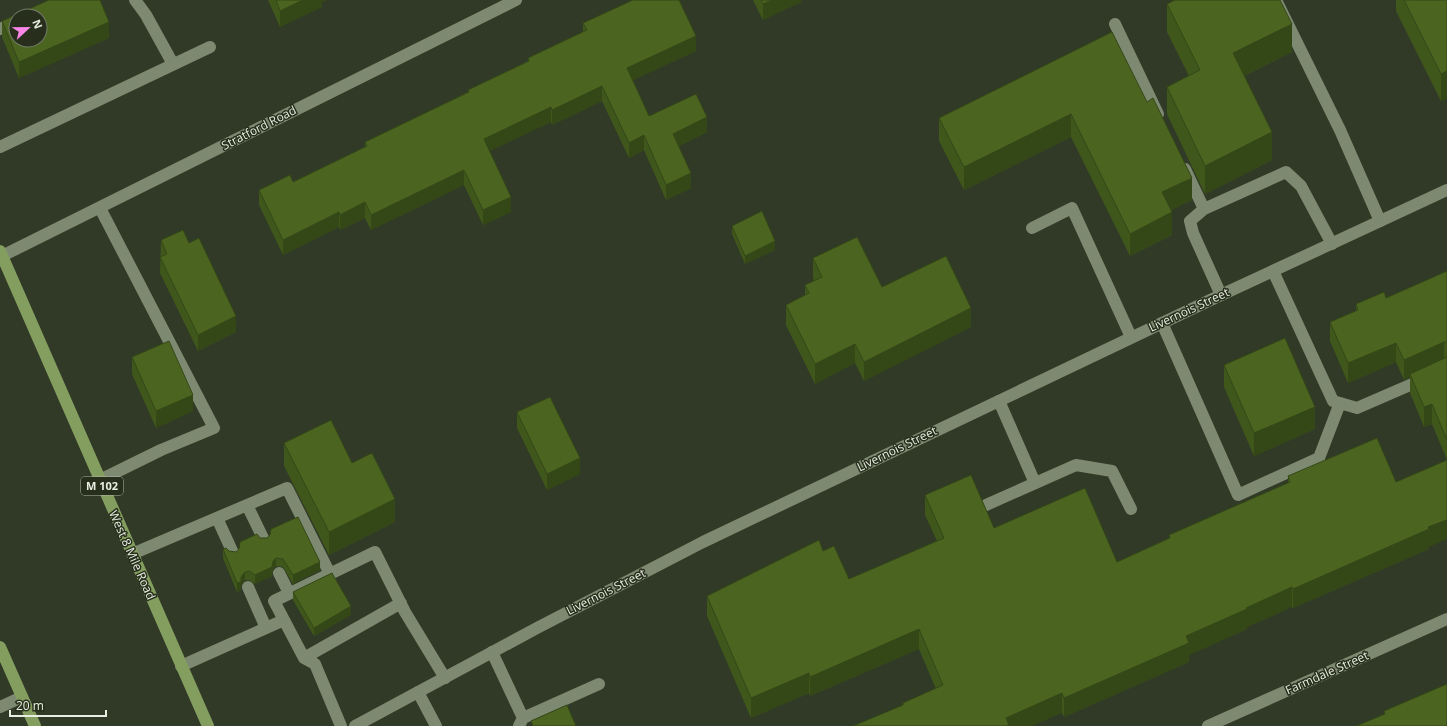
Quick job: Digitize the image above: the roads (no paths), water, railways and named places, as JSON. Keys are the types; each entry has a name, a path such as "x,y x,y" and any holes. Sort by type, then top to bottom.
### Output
{"highway":[{"name":"West 8 Mile Road","path":"1,254 208,726"},
{"path":"0,647 35,726"}],"street":[{"path":"135,0 146,15 173,64"},
{"name":"Stratford Road","path":"1,254 100,208 516,0"},
{"path":"1276,0 1340,130 1380,221"},
{"path":"1114,24 1163,124"},
{"path":"0,147 210,47"},
{"path":"1180,159 1204,209"},
{"path":"1221,295 1193,233 1190,221 1204,209 1286,172 1301,186 1332,244"},
{"name":"Livernois Street","path":"355,726 492,652 703,542 1132,337 1447,190"},
{"path":"100,208 214,428 161,450 100,480"},
{"path":"1032,228 1072,208 1132,337"},
{"path":"1273,271 1333,401 1357,408 1447,369"},
{"path":"1162,323 1238,495 1319,458 1340,403"},
{"path":"999,401 1035,483"},
{"path":"986,505 1076,465 1112,471 1131,510"},
{"path":"132,554 287,488 330,574"},
{"path":"247,505 264,540"},
{"path":"217,518 233,553"},
{"path":"341,726 315,664 304,658 274,601 375,552 405,612 445,678"},
{"path":"279,573 289,593"},
{"path":"248,587 266,628"},
{"path":"304,658 401,602"},
{"name":"Farmdale Street","path":"1208,726 1447,619"},
{"path":"181,666 284,620"},
{"path":"492,652 521,722 599,684"},
{"path":"418,692 436,726"},
{"path":"0,707 22,697"}]}
